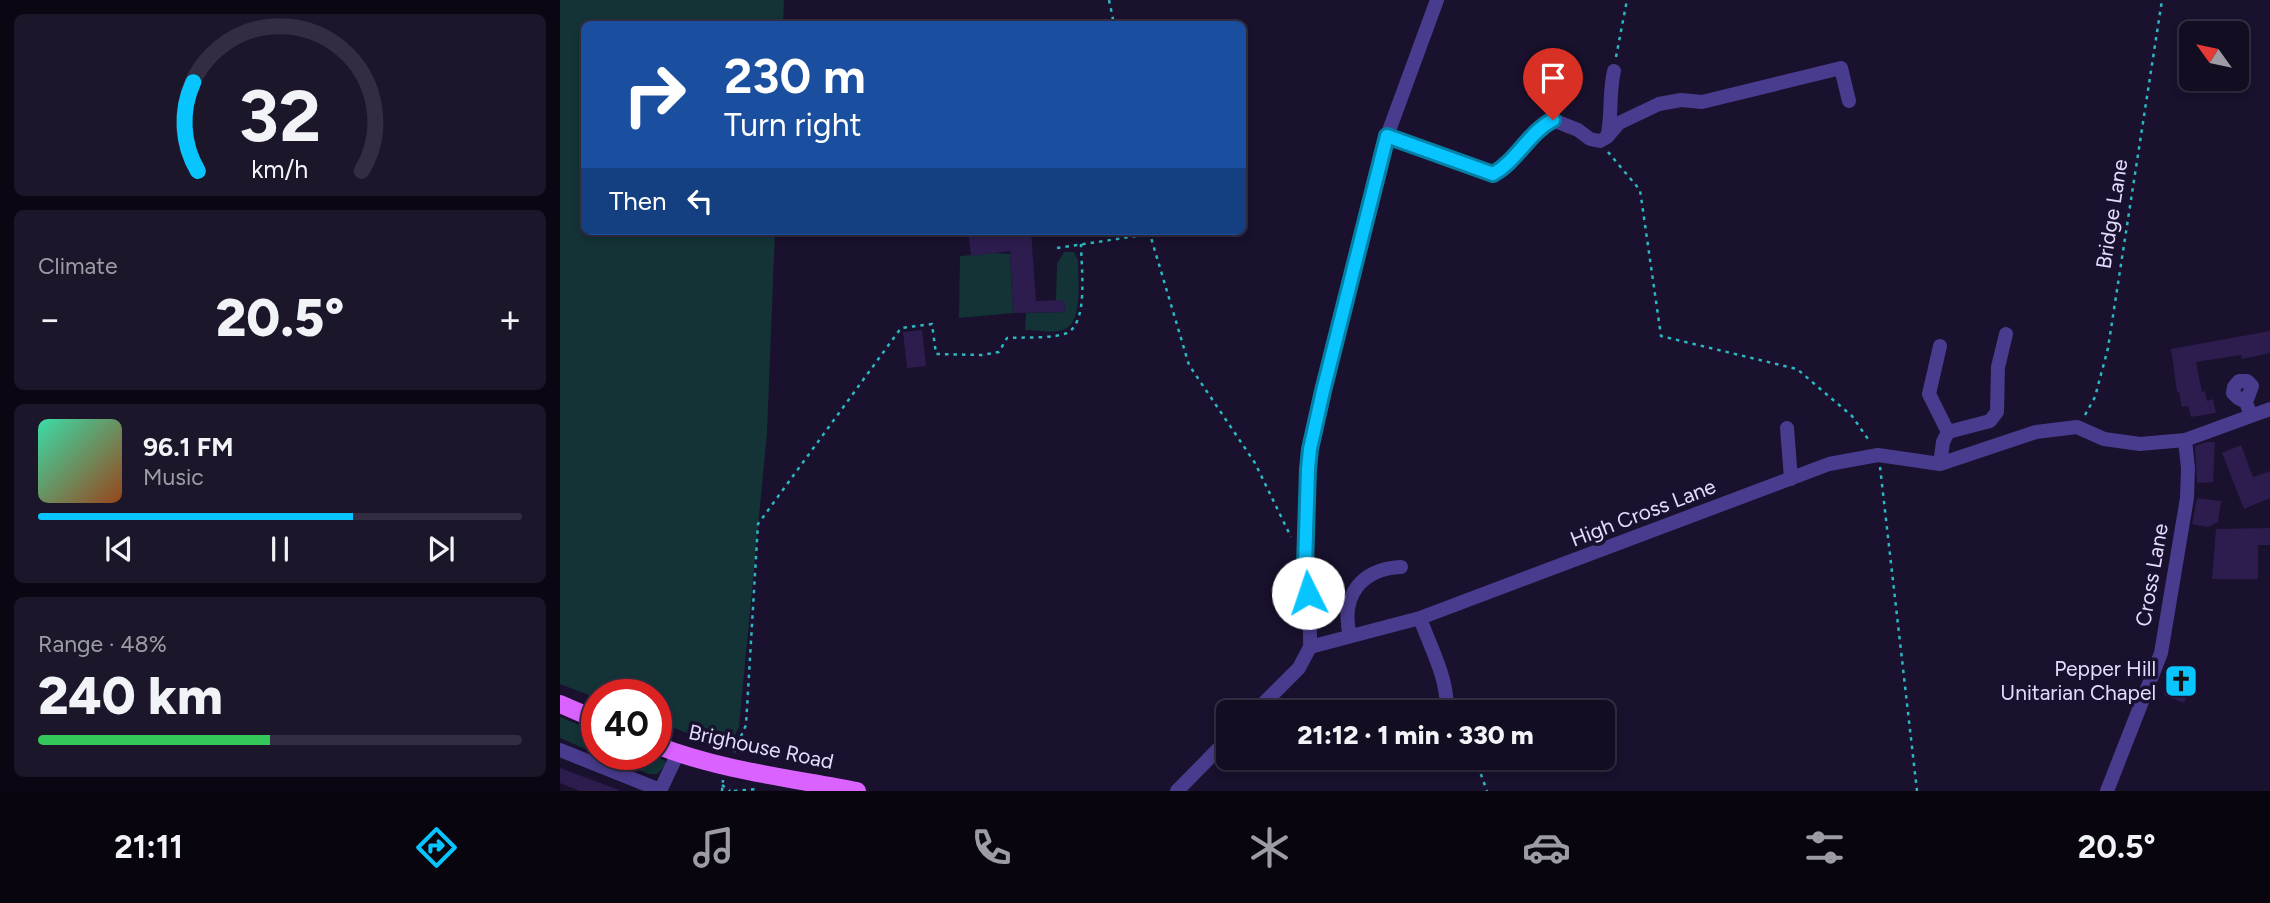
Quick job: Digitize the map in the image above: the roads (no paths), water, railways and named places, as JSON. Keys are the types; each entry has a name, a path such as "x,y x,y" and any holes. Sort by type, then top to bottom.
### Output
{"main road":[{"path":"560,704 581,713"},
{"name":"Brighouse Road","path":"672,751 730,766 857,791"}],"street":[{"path":"1267,700 1299,668 1310,647 1311,620 1305,566 1310,449 1387,136 1437,0"},
{"path":"1387,136 1493,174 1503,168 1544,125 1553,120 1578,130 1590,139 1603,139 1619,123 1659,104 1681,100 1702,102 1841,68 1849,102"},
{"path":"1603,139 1612,114 1613,100 1610,89 1614,71"},
{"path":"1948,432 1990,421 1997,412 1998,367 2006,334"},
{"path":"1941,346 1929,394 1948,432"},
{"path":"2185,440 2248,409 2270,409"},
{"name":"High Cross Lane","path":"1310,647 1420,618 1829,464 1878,455 1940,464 2036,432 2077,427 2104,439 2140,444 2185,440"},
{"path":"1787,428 1791,479"},
{"path":"1940,464 1943,442 1948,432"},
{"name":"Cross Lane","path":"2107,791 2161,653 2187,498 2185,440"},
{"path":"1350,636 1346,613 1358,587 1374,571 1401,567"},
{"path":"1420,618 1442,678 1447,700"},
{"path":"560,750 660,790 677,753"},
{"path":"1177,791 1216,751"}],"place":[{"name":"Pepper Hill Unitarian Chapel","path":"2181,681"}]}
